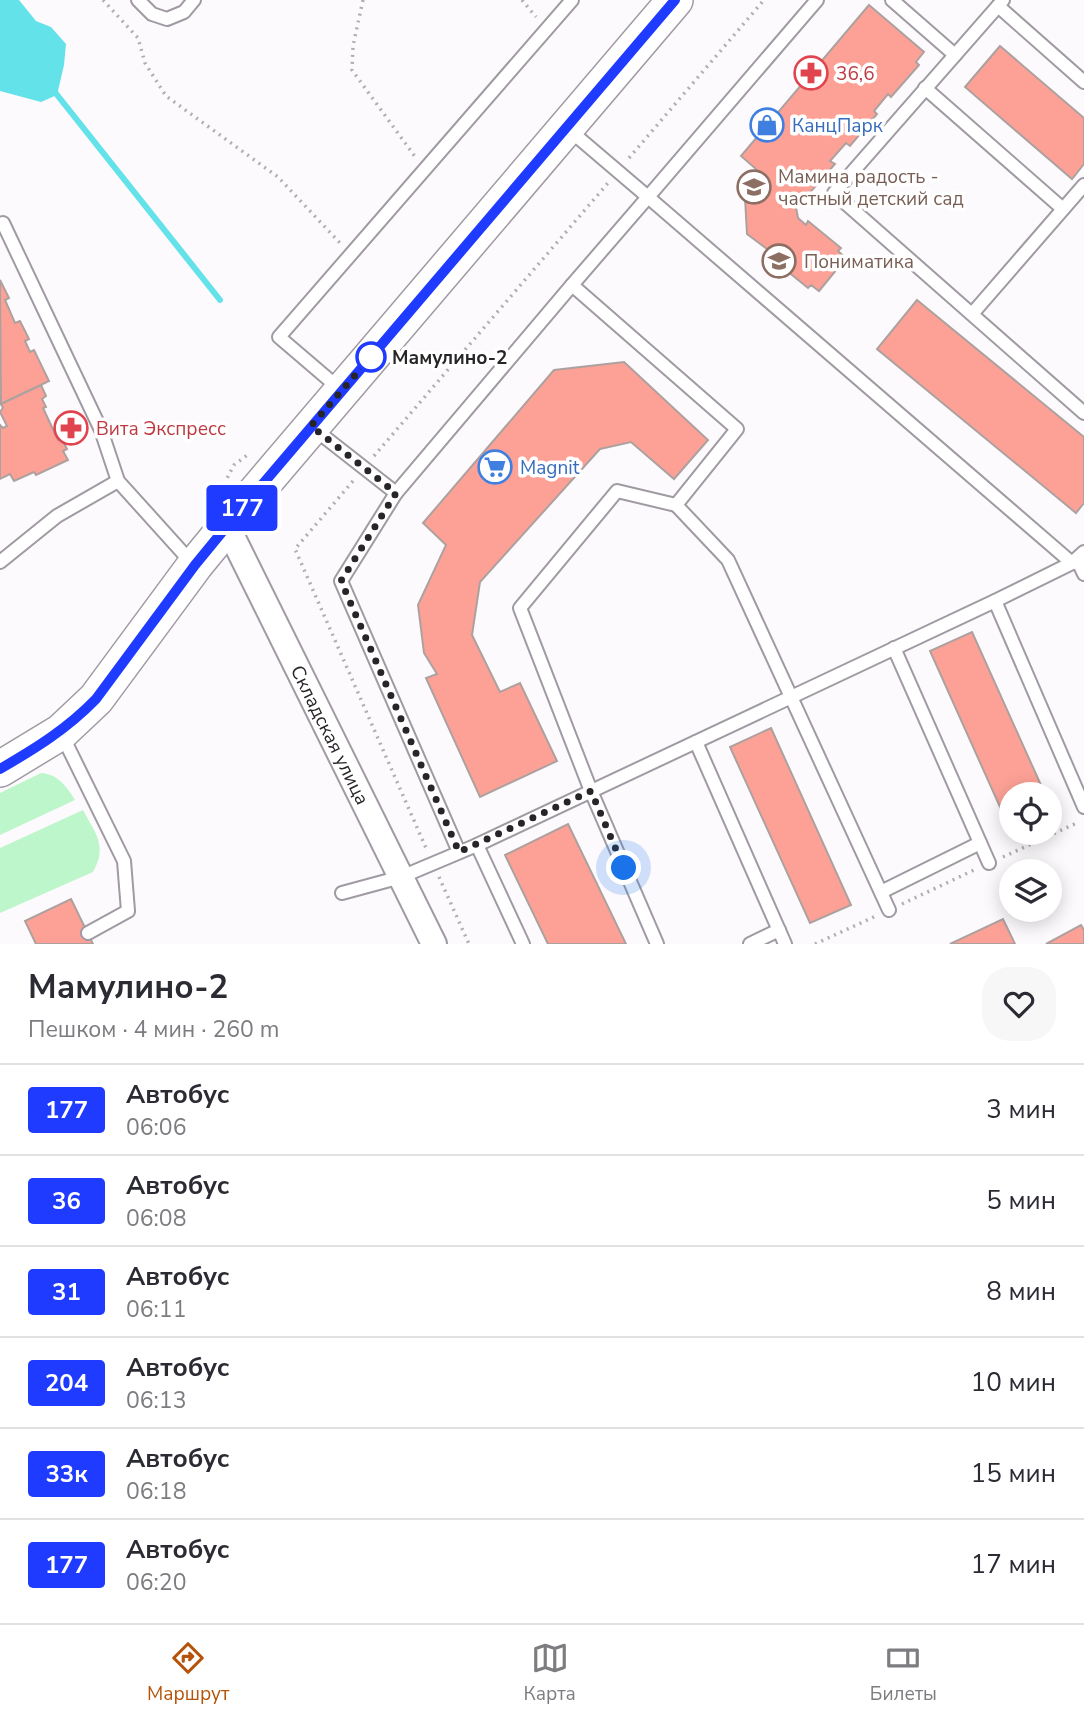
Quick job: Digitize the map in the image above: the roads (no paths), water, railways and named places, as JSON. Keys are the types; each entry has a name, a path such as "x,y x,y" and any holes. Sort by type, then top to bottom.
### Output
{"street":[{"path":"0,769 61,732 101,693 227,526 676,0"},
{"name":"Складская улица","path":"227,526 434,944"}],"lane":[{"path":"138,0 152,14 167,19 184,12 194,0"},
{"path":"341,391 279,337 572,0"},
{"path":"459,852 341,581 396,493 817,0"},
{"path":"892,0 955,55"},
{"path":"1084,82 1001,3 834,193 1084,413"},
{"path":"926,89 1063,209"},
{"path":"567,128 1078,558 1084,574"},
{"path":"972,314 1084,186"},
{"path":"1,222 101,429 118,481 185,558 195,565"},
{"path":"572,285 737,429 676,505"},
{"path":"311,426 396,493"},
{"path":"0,562 57,516 118,481"},
{"path":"657,944 591,791 520,608 617,491 676,505 728,559 889,909"},
{"path":"342,893 401,877 477,845 995,601 1078,558"},
{"path":"995,601 1083,803"},
{"path":"894,648 989,863"},
{"path":"61,732 124,861 128,911 88,933"},
{"path":"696,742 785,944"},
{"path":"881,892 980,843"},
{"path":"477,845 523,944"},
{"path":"750,944 779,930"}],"water":[{"path":"0,0 19,0 36,21 51,27 66,44 57,95 41,102 0,91"}],"waterway":[{"path":"54,91 220,300"}],"place":[{"name":"36,6","path":"811,73"},
{"name":"КанцПарк","path":"767,125"},
{"name":"Мамина радость - частный детский сад","path":"754,187"},
{"name":"Пониматика","path":"779,261"},
{"name":"Мамулино-2","path":"371,357"},
{"name":"Вита Экспресс","path":"71,428"},
{"name":"Magnit","path":"495,467"}]}
